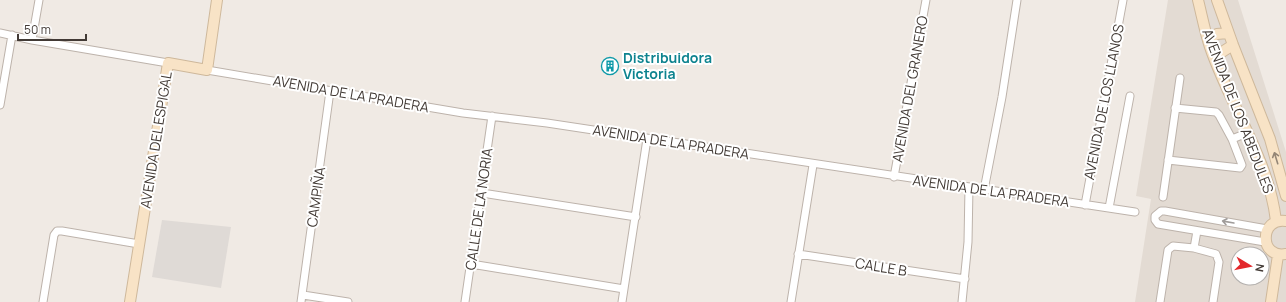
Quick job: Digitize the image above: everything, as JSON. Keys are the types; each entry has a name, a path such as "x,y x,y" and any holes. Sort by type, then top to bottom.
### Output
{"street":[{"path":"32,40 39,0"},
{"path":"207,70 217,0"},
{"name":"AVENIDA DEL GRANERO","path":"894,177 926,0"},
{"path":"984,190 1002,97 1017,0"},
{"name":"AVENIDA DE LOS LLANOS","path":"1085,205 1123,0"},
{"name":"AVENIDA DE LOS ABEDULES","path":"1198,0 1212,53 1260,162 1281,221"},
{"name":"AVENIDA DE LOS ABEDULES","path":"1217,0 1232,45 1270,139 1286,196"},
{"path":"0,33 32,40 168,63"},
{"path":"1208,39 1217,34 1228,33"},
{"path":"0,104 12,35"},
{"path":"1212,53 1222,52 1232,45"},
{"name":"AVENIDA DEL ESPIGAL","path":"130,302 168,63 207,70"},
{"name":"AVENIDA DE LA PRADERA","path":"207,70 492,116 1135,212"},
{"path":"1163,197 1180,78"},
{"name":"CAMPIÑA","path":"302,298 330,91"},
{"path":"1109,208 1130,96"},
{"path":"1168,160 1240,168 1242,162 1232,139 1216,112 1175,108"},
{"name":"CALLE DE LA NORIA","path":"465,302 492,116"},
{"path":"1232,139 1248,133"},
{"path":"622,302 647,139"},
{"path":"791,302 813,165"},
{"path":"962,302 968,242 969,187"},
{"path":"482,193 636,217"},
{"path":"1265,242 1158,224 1155,216 1161,211 1164,211 1267,230 1281,221"},
{"path":"43,302 54,235 57,232 62,230 139,244"},
{"path":"1267,230 1265,242 1270,250 1282,254 1271,302"},
{"path":"1194,248 1197,231"},
{"path":"1160,302 1170,248 1173,246 1194,248 1214,253 1218,257 1212,302"},
{"name":"CALLE B","path":"798,254 965,279"},
{"path":"471,264 624,289"},
{"path":"302,298 348,302"}],"shaded area":[{"path":"1168,0 1238,0 1286,152 1286,302 1135,302 1151,199 1136,196"},
{"path":"162,220 231,227 221,288 152,277"}],"place":[{"name":"Distribuidora Victoria","path":"610,66"}]}
